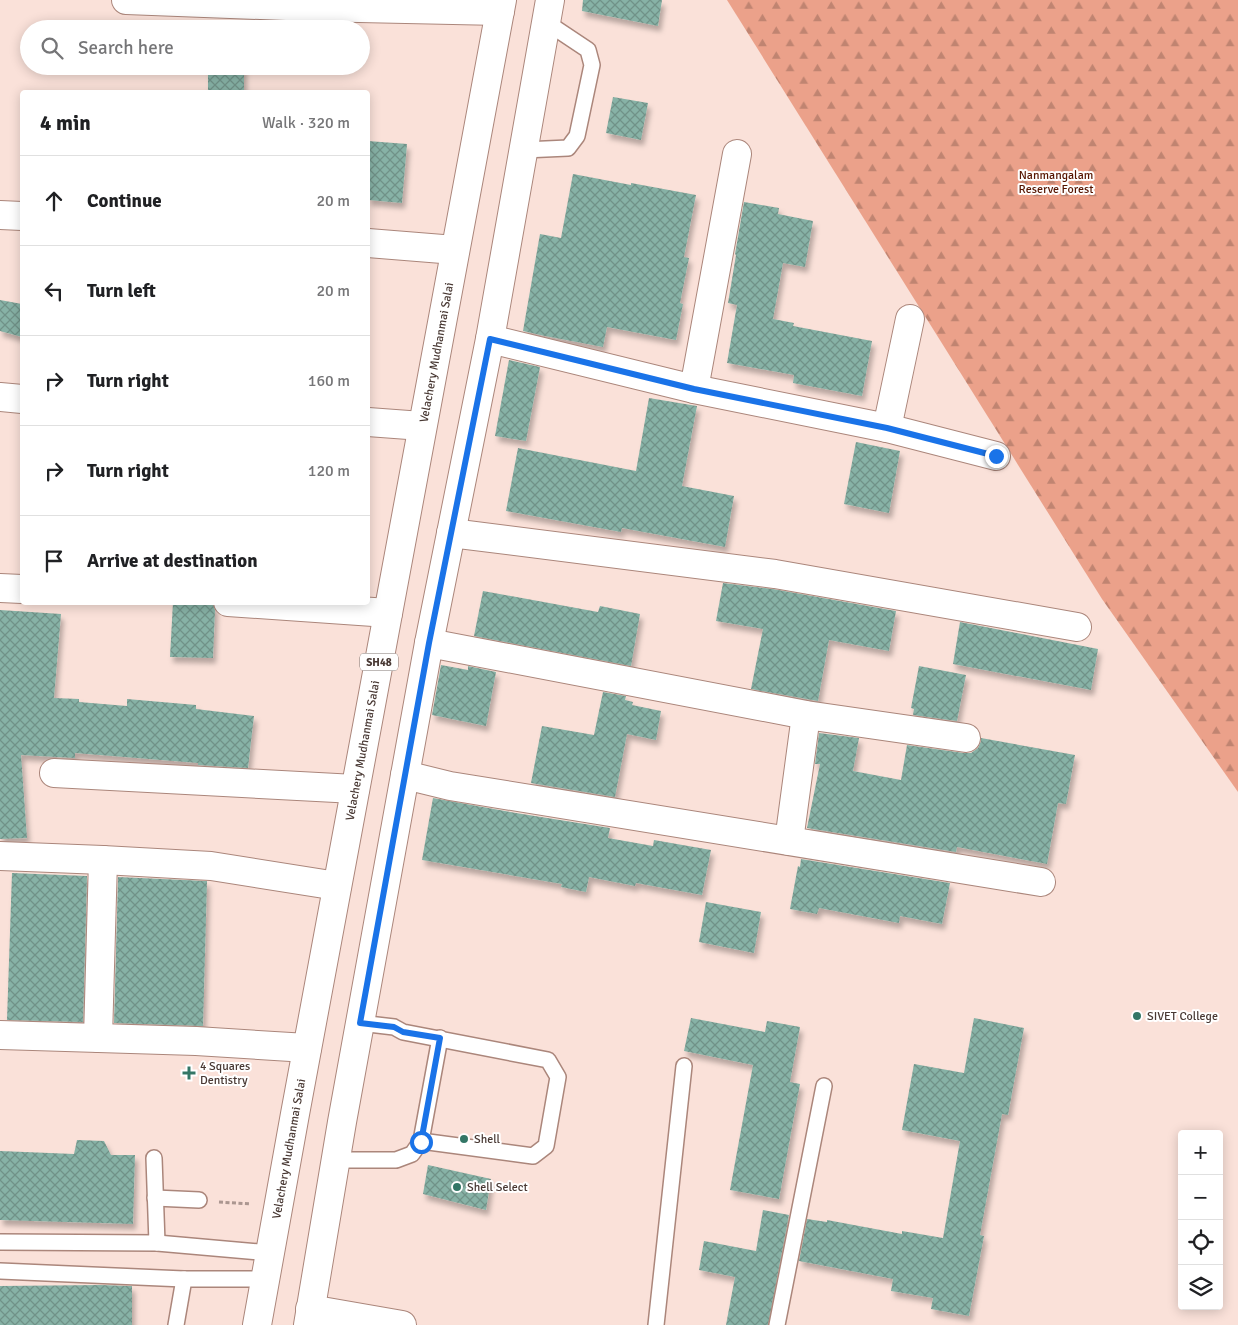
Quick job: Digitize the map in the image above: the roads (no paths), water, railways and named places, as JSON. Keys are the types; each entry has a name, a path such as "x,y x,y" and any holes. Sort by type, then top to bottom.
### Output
{"street":[{"path":"126,0 312,7 501,6"},
{"name":"Velachery Mudhanmai Salai","path":"257,1325 501,6"},
{"path":"402,1325 309,1317 429,643 490,339 548,11"},
{"path":"694,389 737,154"},
{"path":"0,215 20,216"},
{"path":"370,243 455,250"},
{"path":"887,428 910,320"},
{"path":"490,339 694,389 887,428 996,456"},
{"path":"0,397 20,399"},
{"path":"370,422 422,426"},
{"path":"450,533 775,574 1077,627"},
{"path":"0,588 20,589"},
{"path":"272,605 388,613"},
{"path":"429,643 806,715 966,738"},
{"path":"790,841 806,715"},
{"path":"54,773 355,789"},
{"path":"405,775 450,786 1041,882"},
{"path":"0,856 211,866 337,886"},
{"path":"98,1038 103,860"},
{"path":"0,1035 196,1041 307,1048"}],"lane":[{"path":"524,150 568,148 577,136 592,65 588,50 548,11"},
{"path":"360,1023 394,1027 403,1032 548,1060 558,1077 546,1146 533,1156 421,1142"},
{"path":"336,1160 396,1160 412,1154 421,1142 440,1038"},
{"path":"656,1325 684,1066"},
{"path":"777,1325 824,1086"},
{"path":"154,1158 157,1243"},
{"path":"155,1198 199,1200"},
{"path":"0,1242 157,1243 270,1253"},
{"path":"0,1271 184,1279 266,1279"},
{"path":"176,1325 184,1279"}],"place":[{"name":"SIVET College","path":"1137,1016"},
{"name":"4 Squares Dentistry","path":"189,1073"},
{"name":"Shell","path":"464,1139"},
{"name":"Shell Select","path":"457,1187"}],"park label":[{"name":"Nanmangalam Reserve Forest","path":"1056,182"}]}
